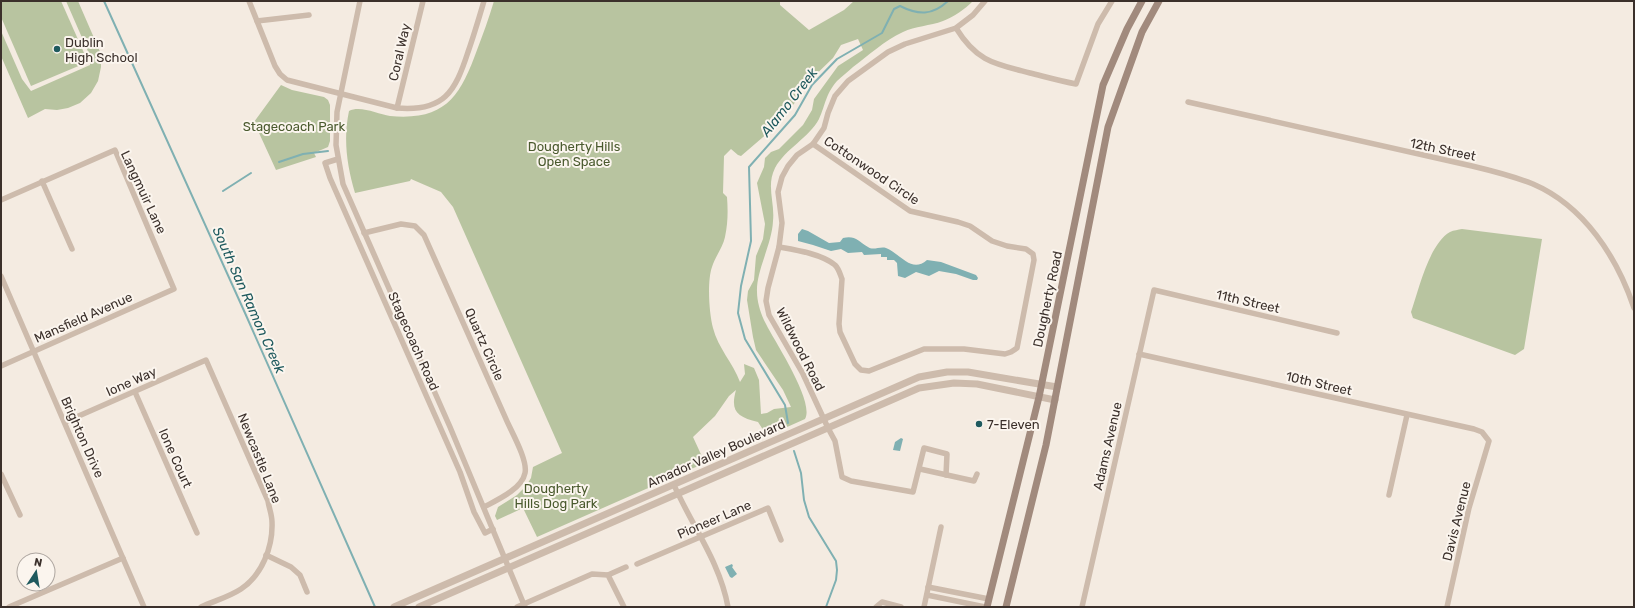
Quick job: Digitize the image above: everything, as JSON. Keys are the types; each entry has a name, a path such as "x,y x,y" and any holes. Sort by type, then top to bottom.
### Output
{"main road":[{"name":"Dougherty Road","path":"986,607 1042,384 1103,85 1127,29 1142,1"},
{"name":"Dougherty Road","path":"1006,607 1046,445 1108,128 1142,32 1159,1"},
{"path":"989,599 992,607"}],"street":[{"path":"249,1 275,66 280,74 287,80 340,95 397,108 415,110 429,106 443,99 453,89 460,76 484,1"},
{"name":"Stagecoach Road","path":"360,1 340,95 336,129 338,159 343,184 484,507 524,606"},
{"name":"Coral Way","path":"397,108 423,1"},
{"name":"Wildwood Road","path":"920,469 913,492 851,481 842,477 836,441 823,418 803,374 769,315 766,301 779,247 782,223 778,192 782,177 788,166 797,155 813,144 824,128 828,113 836,96 848,81 888,52 905,44 956,28 973,15 985,1"},
{"path":"956,28 964,41 972,49 995,63 1047,79 1076,84 1098,24 1112,1"},
{"path":"257,21 309,15"},
{"name":"12th Street","path":"1188,102 1472,166 1511,176 1534,185 1570,207 1585,222 1612,258 1626,284 1634,308"},
{"name":"Cottonwood Circle","path":"779,247 804,252 825,259 835,265 840,272 842,279 839,324 840,332 855,364 861,370 869,371 924,349 964,348 1005,354 1017,348 1034,260 1033,254 1026,249 1007,246 992,241 970,226 910,211 813,144"},
{"name":"Langmuir Lane","path":"1,200 115,150 174,289"},
{"name":"Stagecoach Road","path":"338,159 324,163 438,422 466,488 474,512 485,533 493,529"},
{"path":"42,181 72,249"},
{"name":"Quartz Circle","path":"364,233 401,224 415,226 424,235 523,458 526,468 519,484 506,495 484,507"},
{"path":"367,259 374,255"},
{"name":"Brighton Drive","path":"1,276 144,607"},
{"name":"Mansfield Avenue","path":"1,366 174,289"},
{"name":"11th Street","path":"1154,290 1338,333"},
{"name":"Adams Avenue","path":"1082,607 1154,290"},
{"path":"396,328 405,324"},
{"name":"10th Street","path":"1139,354 1474,429 1482,432 1489,441"},
{"name":"Ione Way","path":"64,422 206,360"},
{"name":"Newcastle Lane","path":"201,607 241,589 257,574 266,555 272,533 272,520 268,501 206,360"},
{"name":"Amador Valley Boulevard","path":"394,607 918,377 947,372 968,372 1057,387"},
{"name":"Amador Valley Boulevard","path":"420,607 919,388 954,383 977,384 1055,400"},
{"name":"Ione Court","path":"135,392 197,533"},
{"path":"1389,495 1407,415"},
{"path":"438,422 446,419"},
{"name":"Davis Avenue","path":"1447,607 1470,508 1489,441"},
{"path":"946,475 948,454 924,448 920,469 946,475 974,481 977,474"},
{"path":"1,474 20,515"},
{"path":"674,485 684,507 702,537 725,591 728,607"},
{"name":"Pioneer Lane","path":"637,564 768,508 781,540"},
{"path":"924,607 941,527"},
{"path":"266,555 291,566 300,575 307,592"},
{"path":"9,607 123,558"},
{"path":"517,607 524,606 592,574 608,575 626,567"},
{"path":"608,575 624,607"},
{"path":"928,587 989,599"},
{"path":"927,595 986,607"},
{"path":"876,607 882,602 901,607"}],"green space":[{"path":"1,1 61,1 88,62 31,86 1,17"},
{"path":"66,1 78,1 101,54 101,67 98,81 91,93 80,103 68,108 57,110 45,109 28,118 1,56 1,31 22,79 31,91 90,65 90,56"},
{"name":"Dougherty Hills Open Space","path":"494,1 780,1 780,5 809,30 844,10 854,1 973,1 947,19 938,23 912,28 896,36 883,44 839,79 828,95 815,126 785,155 775,168 772,175 772,230 759,275 757,296 764,320 793,372 799,386 807,411 805,419 767,436 758,422 745,418 737,412 734,403 736,390 729,396 715,416 693,437 705,463 537,537 523,508 497,520 495,516 498,507 517,495 526,486 531,478 533,467 562,453 453,207 441,192 411,179 410,181 355,193 350,173 346,142 349,111 353,109 364,109 390,116 409,117 437,110 448,102 457,93 471,67","holes":["858,39 863,50 838,66 814,99 812,110 803,125 779,149 771,152 765,158 764,167 757,183 765,224 763,239 756,256 754,280 748,291 747,300 756,350 783,390 791,407 774,409 767,413 761,414 759,380 754,368 744,364 745,374 740,382 734,368 715,335 710,314 710,273 713,263 724,241 728,212 727,197 723,193 724,156 731,149 741,156 776,126 797,100 804,86 833,58 841,45"]},
{"name":"Stagecoach Park","path":"281,85 292,90 324,97 328,100 330,105 330,141 328,147 314,153 316,157 276,170 254,122"},
{"path":"1462,229 1542,239 1524,349 1515,355 1413,318 1411,312 1421,280 1436,246 1450,232"}],"water":[{"path":"802,229 829,243 840,242 843,238 851,237 870,248 886,248 911,264 921,264 927,260 941,262 976,275 978,278 977,280 973,280 956,274 939,271 929,276 916,272 905,278 898,276 897,263 894,260 887,260 887,257 881,257 881,254 864,255 862,252 848,253 841,249 831,251 798,241 798,234"},
{"path":"901,438 903,439 900,451 893,450 895,442"},
{"path":"732,564 732,567 737,574 732,578 725,567"}],"waterway":[{"name":"South San Ramon Creek","path":"104,1 245,313 375,607"},
{"name":"Alamo Creek","path":"788,423 785,405 745,339 738,313 741,286 751,241 749,167 795,115 812,85 837,59 882,33 894,9 900,6 913,11 931,12 948,1"},
{"path":"279,162 303,154 328,151"},
{"path":"223,191 251,173"},
{"name":"Alamo Creek","path":"794,451 801,473 804,500 809,517 836,561 836,580 826,607"}],"place":[{"name":"Dublin High School","path":"57,49"},
{"name":"7-Eleven","path":"979,424"}],"park label":[{"name":"Dougherty Hills Dog Park","path":"556,496"}]}
